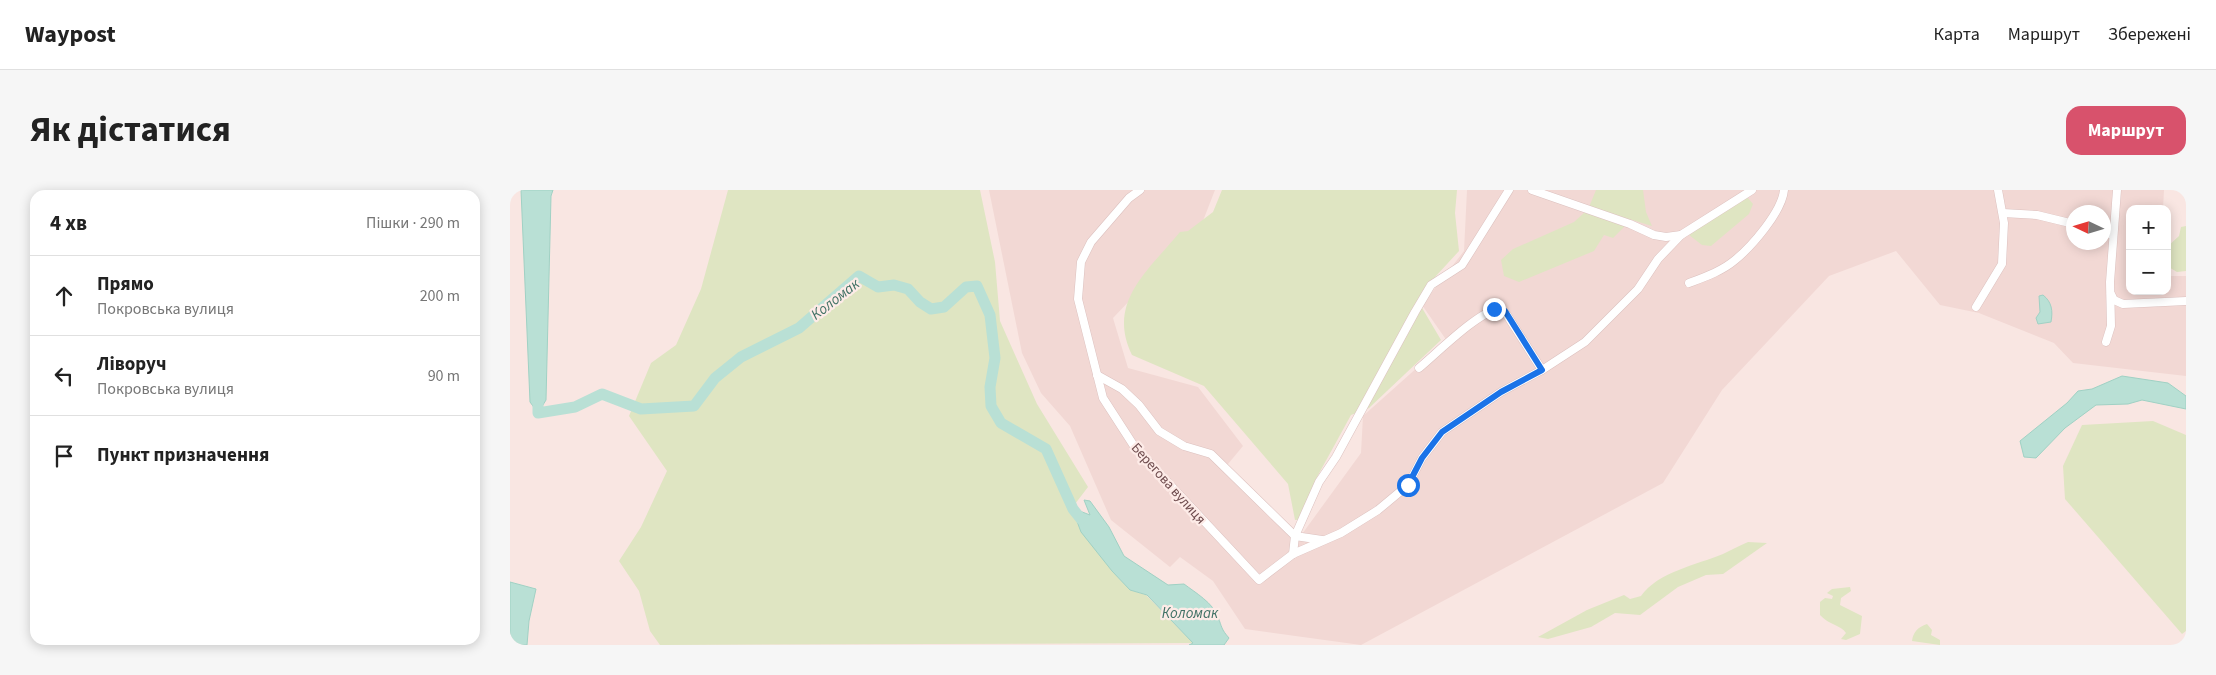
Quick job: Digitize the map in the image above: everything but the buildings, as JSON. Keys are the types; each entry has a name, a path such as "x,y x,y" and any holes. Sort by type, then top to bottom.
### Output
{"street":[{"name":"Берегова вулиця","path":"1140,190 1129,198 1091,242 1081,262 1078,299 1103,398 1134,446 1259,580 1293,554"},
{"path":"1293,554 1295,536 1319,482 1336,457 1431,285 1462,265 1509,190"},
{"path":"1532,190 1630,224 1654,235 1666,237 1681,235"},
{"path":"1293,554 1341,533 1378,510 1408,485 1429,448 1442,432 1501,392 1542,370 1585,342 1638,289 1658,259 1681,235 1752,190"},
{"path":"1689,283 1724,268 1735,260 1770,220 1781,201 1784,190"},
{"path":"1976,307 2002,264 2004,243 2003,213 1998,190"},
{"path":"2106,342 2111,326 2110,292 2117,190"},
{"path":"2003,213 2037,215 2066,222"},
{"path":"2110,292 2114,300 2123,304 2186,301"},
{"path":"1419,368 1466,327 1498,309 1507,314 1542,370"},
{"path":"1097,375 1122,389 1139,406 1159,431 1184,446 1211,454 1295,536 1322,540"}],"shaded area":[{"path":"989,190 1215,190 1201,226 1113,318 1128,368 1198,387 1243,446 1223,470 1297,541 1361,453 1363,416 1447,341 1422,305 1464,251 1467,190 2164,190 2163,205 2126,205 2126,295 2171,295 2171,276 2186,276 2186,376 2073,363 2054,343 1979,313 1940,305 1896,251 1829,276 1722,390 1663,483 1361,645 1245,629 1213,581 1180,557 1170,567 1111,520 1070,426 1041,393 1022,353"}],"green space":[{"path":"728,190 980,190 995,262 1000,321 1037,404 1088,487 1072,508 1080,528 1112,571 1130,590 1146,595 1193,643 660,645 650,631 639,591 619,561 641,527 667,471 629,416 651,363 676,345 701,289"},
{"path":"1222,190 1457,190 1455,213 1459,251 1436,276 1418,301 1441,340 1369,408 1351,415 1317,477 1306,519 1295,520 1288,484 1204,386 1132,355 1125,336 1124,319 1128,303 1144,274 1180,232 1188,231 1213,212"},
{"path":"1596,190 1643,190 1646,212 1652,226 1589,207"},
{"path":"1747,197 1753,204 1749,214 1711,246 1702,245 1689,235 1716,215"},
{"path":"1585,212 1626,225 1613,238 1604,235 1594,251 1519,282 1504,276 1501,260 1513,249 1574,222"},
{"path":"2186,226 2186,271 2177,272 2171,268 2171,243 2179,236 2181,227"},
{"path":"2153,421 2186,435 2186,631 2182,634 2065,499 2063,466 2082,425"},
{"path":"1748,542 1767,543 1723,574 1706,575 1678,587 1640,615 1615,613 1591,627 1548,639 1538,637 1587,610 1624,595 1630,599 1641,596 1648,588 1667,575 1723,554"},
{"path":"1850,587 1851,591 1841,598 1840,605 1862,616 1860,634 1846,640 1841,639 1846,633 1844,630 1820,615 1820,602 1825,598 1832,599 1833,596 1827,593 1832,589"},
{"path":"1927,624 1932,630 1931,635 1940,640 1940,645 1912,641 1916,630"}],"water":[{"path":"521,190 553,190 551,196 546,400 538,413 530,402"},
{"path":"2043,295 2051,307 2051,322 2038,324 2036,318 2040,312 2039,296"},
{"path":"2122,376 2168,383 2186,396 2186,409 2142,400 2128,404 2096,405 2065,428 2036,458 2024,457 2020,441 2067,403 2078,391 2092,389"},
{"name":"Коломак","path":"1084,500 1090,501 1109,527 1124,556 1168,585 1184,584 1212,607 1229,638 1224,645 1189,645 1193,643 1147,595 1130,590 1081,532 1072,508 1090,515"},
{"path":"510,582 536,589 529,621 527,645 510,645"}],"waterway":[{"name":"Коломак","path":"538,399 538,413 575,407 602,394 641,409 694,406 715,378 741,357 799,328 859,276 878,287 894,285 908,289 920,302 931,309 944,307 966,287 977,286 990,315 995,358 990,387 991,406 1001,423 1046,449 1073,509 1081,519"}],"route":[{"path":"1408,485 1422,458 1442,432 1501,392 1542,370 1505,311 1494,309"}]}
